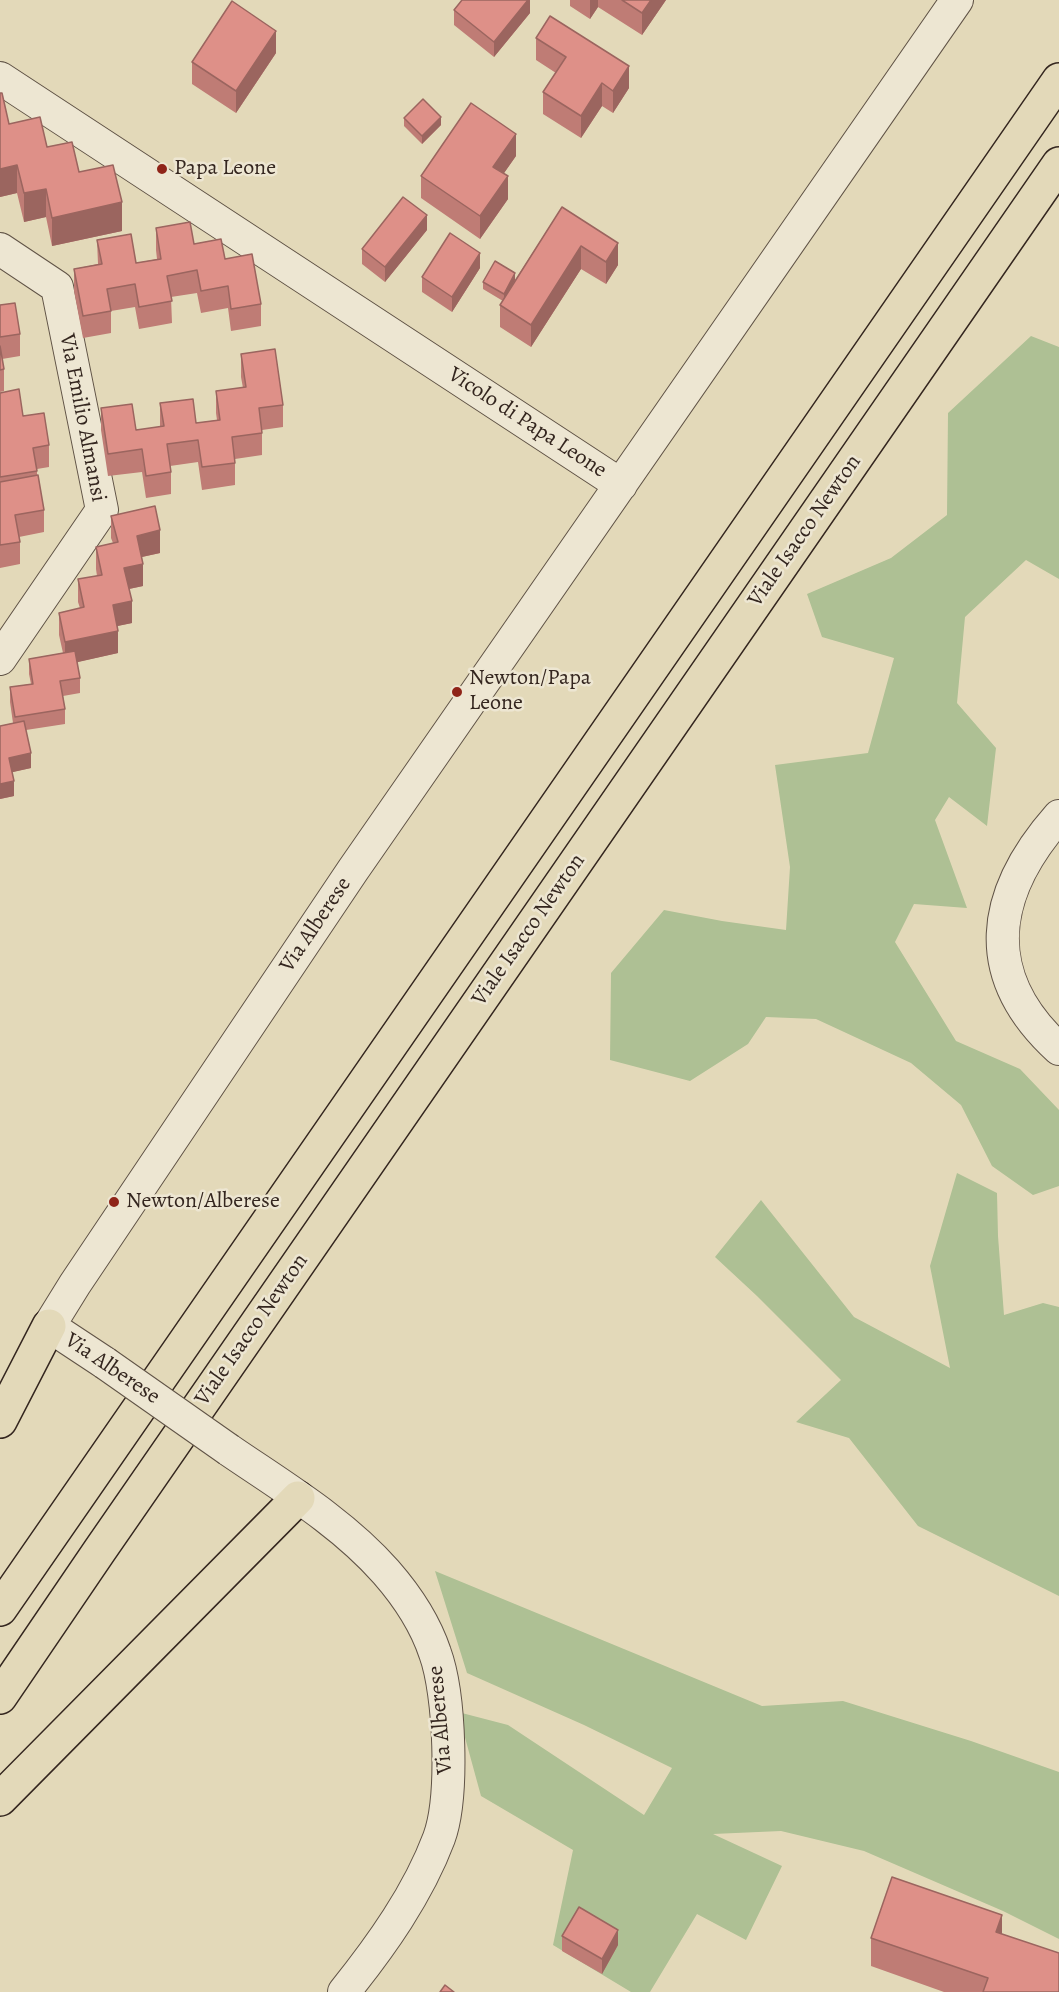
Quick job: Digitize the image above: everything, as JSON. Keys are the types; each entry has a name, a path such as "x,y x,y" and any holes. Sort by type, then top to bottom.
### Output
{"highway":[{"name":"Viale Isacco Newton","path":"0,1609 1059,80"},
{"name":"Viale Isacco Newton","path":"0,1697 1059,164"},
{"path":"0,1421 50,1326"},
{"path":"0,1799 298,1498"}],"street":[{"name":"Vicolo di Papa Leone","path":"0,78 621,485 957,0"},
{"name":"Via Emilio Almansi","path":"0,249 57,287 102,510 0,659"},
{"name":"Via Alberese","path":"344,1992 378,1948 415,1888 439,1837 446,1806 448,1772 442,1681 436,1655 425,1628 402,1592 357,1543 298,1498 50,1326 75,1284 353,870 621,485"},
{"path":"1059,816 1015,880 1006,905 1002,932 1005,962 1022,1007 1039,1031 1059,1049"}],"green space":[{"path":"1031,336 1059,347 1059,579 1026,560 965,617 957,703 996,748 987,826 949,797 935,820 967,908 914,904 895,942 956,1041 1020,1069 1059,1110 1059,1186 1033,1195 992,1166 961,1105 911,1063 816,1019 766,1017 748,1044 690,1081 610,1060 611,973 664,910 786,930 790,867 775,765 868,753 894,658 822,637 807,594 891,558 947,515 948,413"},
{"path":"957,1173 997,1193 1004,1315 1043,1303 1059,1307 1059,1596 918,1526 849,1438 796,1422 841,1380 715,1257 761,1200 854,1317 950,1368 930,1266"},
{"path":"435,1571 762,1706 843,1701 971,1741 1059,1772 1059,1939 1003,1911 864,1851 781,1831 713,1834 782,1866 746,1940 697,1914 650,1992 631,1992 553,1945 573,1850 481,1796 458,1712 508,1725 644,1815 672,1768 584,1725 467,1673"}],"building":[{"path":"462,0 528,0 494,42 454,10"},
{"path":"622,0 651,0 642,13"},
{"path":"232,1 276,31 236,91 192,62"},
{"path":"550,16 629,66 613,91 602,83 581,116 543,92 566,57 536,38"},
{"path":"0,93 2,93 9,124 40,117 47,147 72,142 79,172 113,165 122,202 52,218 46,189 24,193 17,165 0,169"},
{"path":"423,99 441,117 422,136 404,118"},
{"path":"471,103 516,134 493,167 508,176 480,216 421,176"},
{"path":"403,197 427,215 385,267 362,249"},
{"path":"562,207 618,243 606,262 581,246 531,325 500,305"},
{"path":"190,222 194,244 221,239 225,259 252,254 261,304 231,309 228,286 201,291 197,270 167,276 172,301 139,307 135,284 107,289 111,311 83,316 74,269 102,264 97,240 131,234 136,263 161,259 156,228"},
{"path":"450,233 480,253 452,297 422,277"},
{"path":"495,261 515,273 504,294 483,282"},
{"path":"15,303 20,334 0,337 0,305"},
{"path":"0,346 4,369 0,370"},
{"path":"275,349 283,405 259,408 262,433 232,437 235,463 202,467 198,440 167,444 171,472 146,476 142,449 108,454 101,408 132,404 136,430 164,426 160,403 193,399 196,423 220,420 216,391 246,387 241,354"},
{"path":"19,389 23,416 44,413 49,445 33,448 37,471 0,477 0,393"},
{"path":"38,475 44,510 15,515 20,542 0,545 0,482"},
{"path":"155,506 160,530 137,536 143,564 124,568 132,601 113,605 118,631 65,642 59,613 84,607 78,579 102,575 96,547 118,542 111,516"},
{"path":"75,651 80,678 60,681 65,709 15,717 10,687 33,684 29,659"},
{"path":"24,721 31,753 9,758 14,781 0,784 0,726"},
{"path":"892,1877 1002,1915 996,1932 1059,1953 1059,1992 983,1992 988,1978 871,1938"},
{"path":"579,1907 618,1930 602,1959 562,1936"},
{"path":"445,1985 454,1992 440,1992"}],"place":[{"name":"Papa Leone","path":"162,169"},
{"name":"Newton/Papa Leone","path":"457,692"},
{"name":"Newton/Alberese","path":"114,1202"}]}
